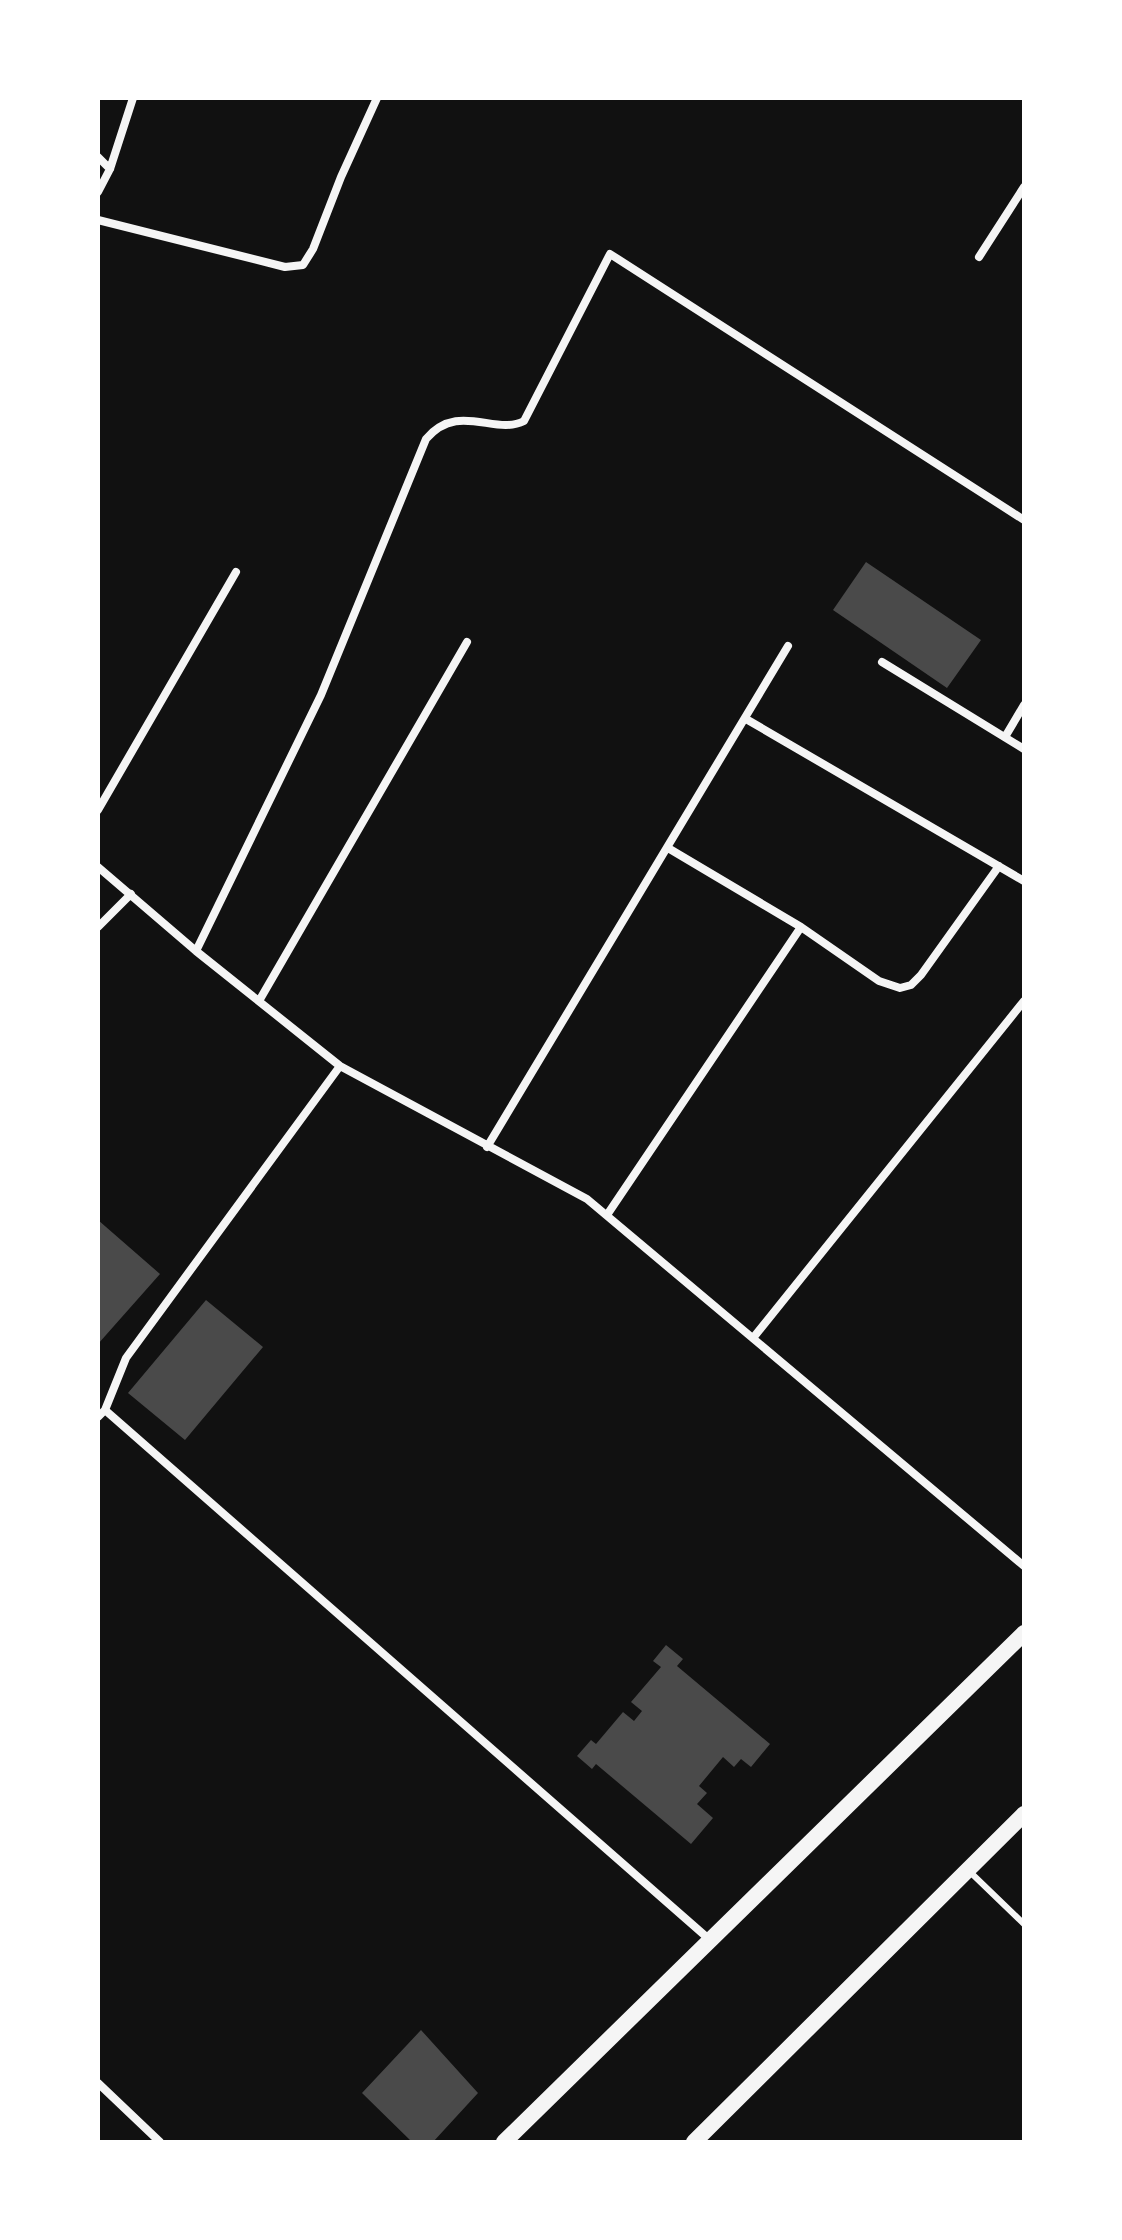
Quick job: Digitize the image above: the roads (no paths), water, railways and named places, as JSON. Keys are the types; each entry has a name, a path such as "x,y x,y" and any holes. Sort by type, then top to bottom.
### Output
{"main road":[{"path":"504,2142 1024,1633"},
{"path":"694,2142 1024,1814"}],"street":[{"path":"98,192 110,169 133,98"},
{"path":"98,220 285,267 303,265 313,249 377,98"},
{"path":"98,157 110,169"},
{"path":"979,257 1024,187"},
{"path":"196,951 321,695 426,439 434,429 446,423 519,424 524,421 610,254 1024,520"},
{"path":"98,810 236,572"},
{"path":"259,1001 467,642"},
{"path":"487,1147 788,646"},
{"path":"882,662 1024,749"},
{"path":"1005,737 1024,705"},
{"path":"746,719 1024,881"},
{"path":"668,848 801,927 879,981 900,988 911,985 921,975 999,866"},
{"path":"98,867 196,951 340,1066 587,1199 1024,1566"},
{"path":"98,927 131,894"},
{"path":"607,1215 801,927"},
{"path":"753,1338 1024,1001"},
{"path":"340,1066 126,1358 101,1413 710,1940"},
{"path":"98,2083 160,2142"}],"lane":[{"path":"968,1870 1024,1924"}]}
